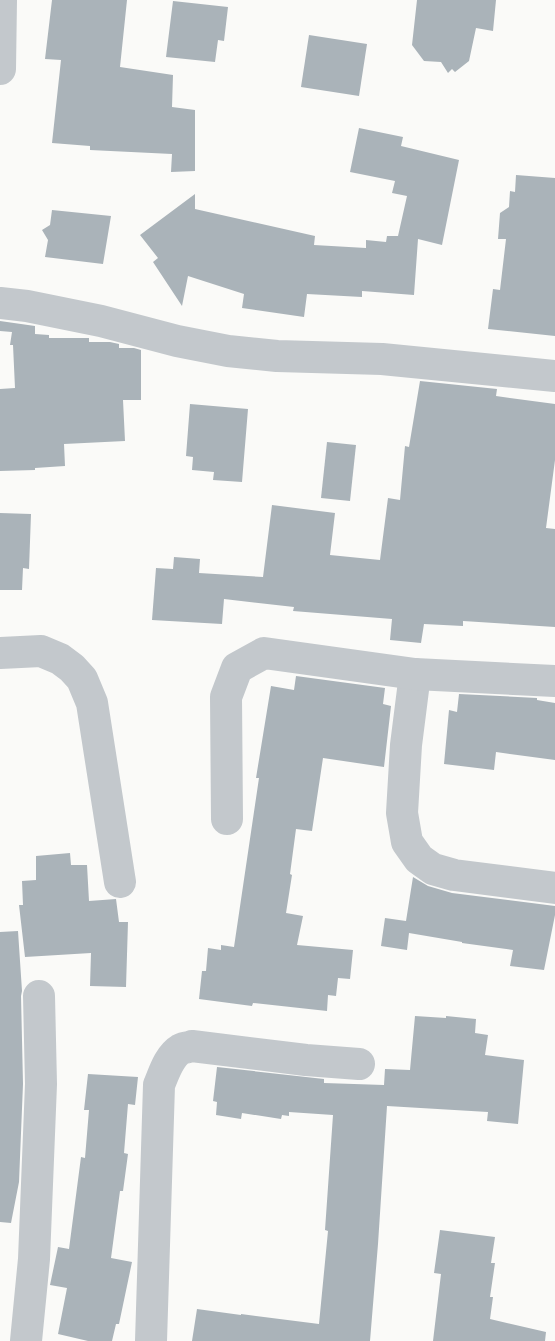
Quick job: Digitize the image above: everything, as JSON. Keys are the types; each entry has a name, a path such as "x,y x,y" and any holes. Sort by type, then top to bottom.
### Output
{"street":[{"path":"0,69 1,0"},
{"path":"0,303 101,321 177,341 228,351 277,356 382,359 555,376"},
{"path":"0,653 41,651 60,659 82,679 92,703 120,882"},
{"path":"228,819 226,697 237,668 264,653 415,674 555,681"},
{"path":"415,674 406,745 402,813 407,842 419,859 433,869 454,875 555,888"},
{"path":"26,1341 34,1259 41,1084 39,996"},
{"path":"151,1341 159,1085 166,1068 174,1057 182,1049 192,1046 359,1064"}],"building":[{"path":"52,0 127,0 120,67 173,75 172,107 195,110 195,171 171,172 172,154 90,150 90,146 52,143 61,60 45,59"},
{"path":"417,0 496,0 493,31 476,28 469,61 455,72 452,69 448,73 441,62 424,61 412,45"},
{"path":"173,1 228,7 224,41 218,40 215,62 166,57"},
{"path":"309,35 367,44 359,96 301,87"},
{"path":"359,128 403,137 401,146 459,160 442,245 418,239 414,295 362,291 362,297 307,294 304,317 242,308 244,294 188,276 182,306 153,262 158,258 140,235 195,194 195,209 315,236 314,245 366,248 366,240 386,242 387,236 398,236 407,196 392,193 395,181 350,172"},
{"path":"516,175 555,178 555,336 488,329 493,289 500,290 506,239 498,239 500,213 509,207 510,191 515,192"},
{"path":"52,210 111,216 103,264 45,257 48,240 42,230 50,225"},
{"path":"0,321 35,326 35,334 49,335 49,338 89,338 89,342 110,342 119,344 119,348 141,350 141,400 123,400 125,441 64,444 65,466 0,471 0,389 15,388 13,345 10,345 12,332 0,331"},
{"path":"420,381 497,389 496,396 555,404 555,460 546,528 555,529 555,627 463,621 463,626 424,624 421,643 390,640 392,619 293,611 294,607 224,599 222,624 152,620 156,568 173,569 174,557 200,559 199,573 263,577 272,505 335,513 330,555 380,560 388,498 400,500 405,446 409,447"},
{"path":"190,404 248,409 242,482 213,480 214,472 192,470 193,457 186,456"},
{"path":"327,442 356,445 350,501 321,498"},
{"path":"0,513 31,514 29,569 23,568 22,590 0,590"},
{"path":"296,676 385,688 383,704 391,706 384,767 323,758 312,831 296,829 286,913 303,916 297,945 353,950 350,979 338,978 336,996 328,995 327,1011 253,1003 252,1006 199,999 202,971 206,971 208,948 221,950 221,945 234,947 259,778 256,778 271,686 294,690"},
{"path":"459,694 537,698 537,700 555,703 555,760 496,752 494,770 444,764 449,710 457,712"},
{"path":"70,853 71,865 87,865 89,901 116,899 119,922 128,922 126,987 90,986 91,953 25,957 19,905 23,905 22,881 36,880 36,856"},
{"path":"413,877 428,886 452,893 555,906 544,970 510,966 513,950 409,933 407,950 381,946 385,918 406,921"},
{"path":"18,931 22,991 23,1084 19,1182 11,1223 0,1222 0,932"},
{"path":"415,1016 476,1019 475,1033 488,1035 485,1055 524,1060 518,1124 487,1121 488,1112 387,1106 370,1341 192,1341 197,1309 319,1324 328,1231 325,1230 333,1115 289,1112 289,1116 282,1115 281,1119 242,1113 241,1119 216,1115 217,1102 213,1101 217,1067 324,1079 324,1083 384,1085 385,1069 410,1070"},
{"path":"88,1074 138,1077 135,1105 128,1104 124,1153 128,1154 123,1191 120,1191 111,1258 132,1262 119,1324 116,1324 112,1341 88,1341 58,1334 67,1288 50,1285 58,1247 69,1249 81,1157 85,1158 89,1110 84,1110"},
{"path":"440,1230 495,1237 491,1263 495,1263 490,1297 493,1297 490,1319 546,1332 545,1341 433,1341 441,1274 434,1273"}]}
